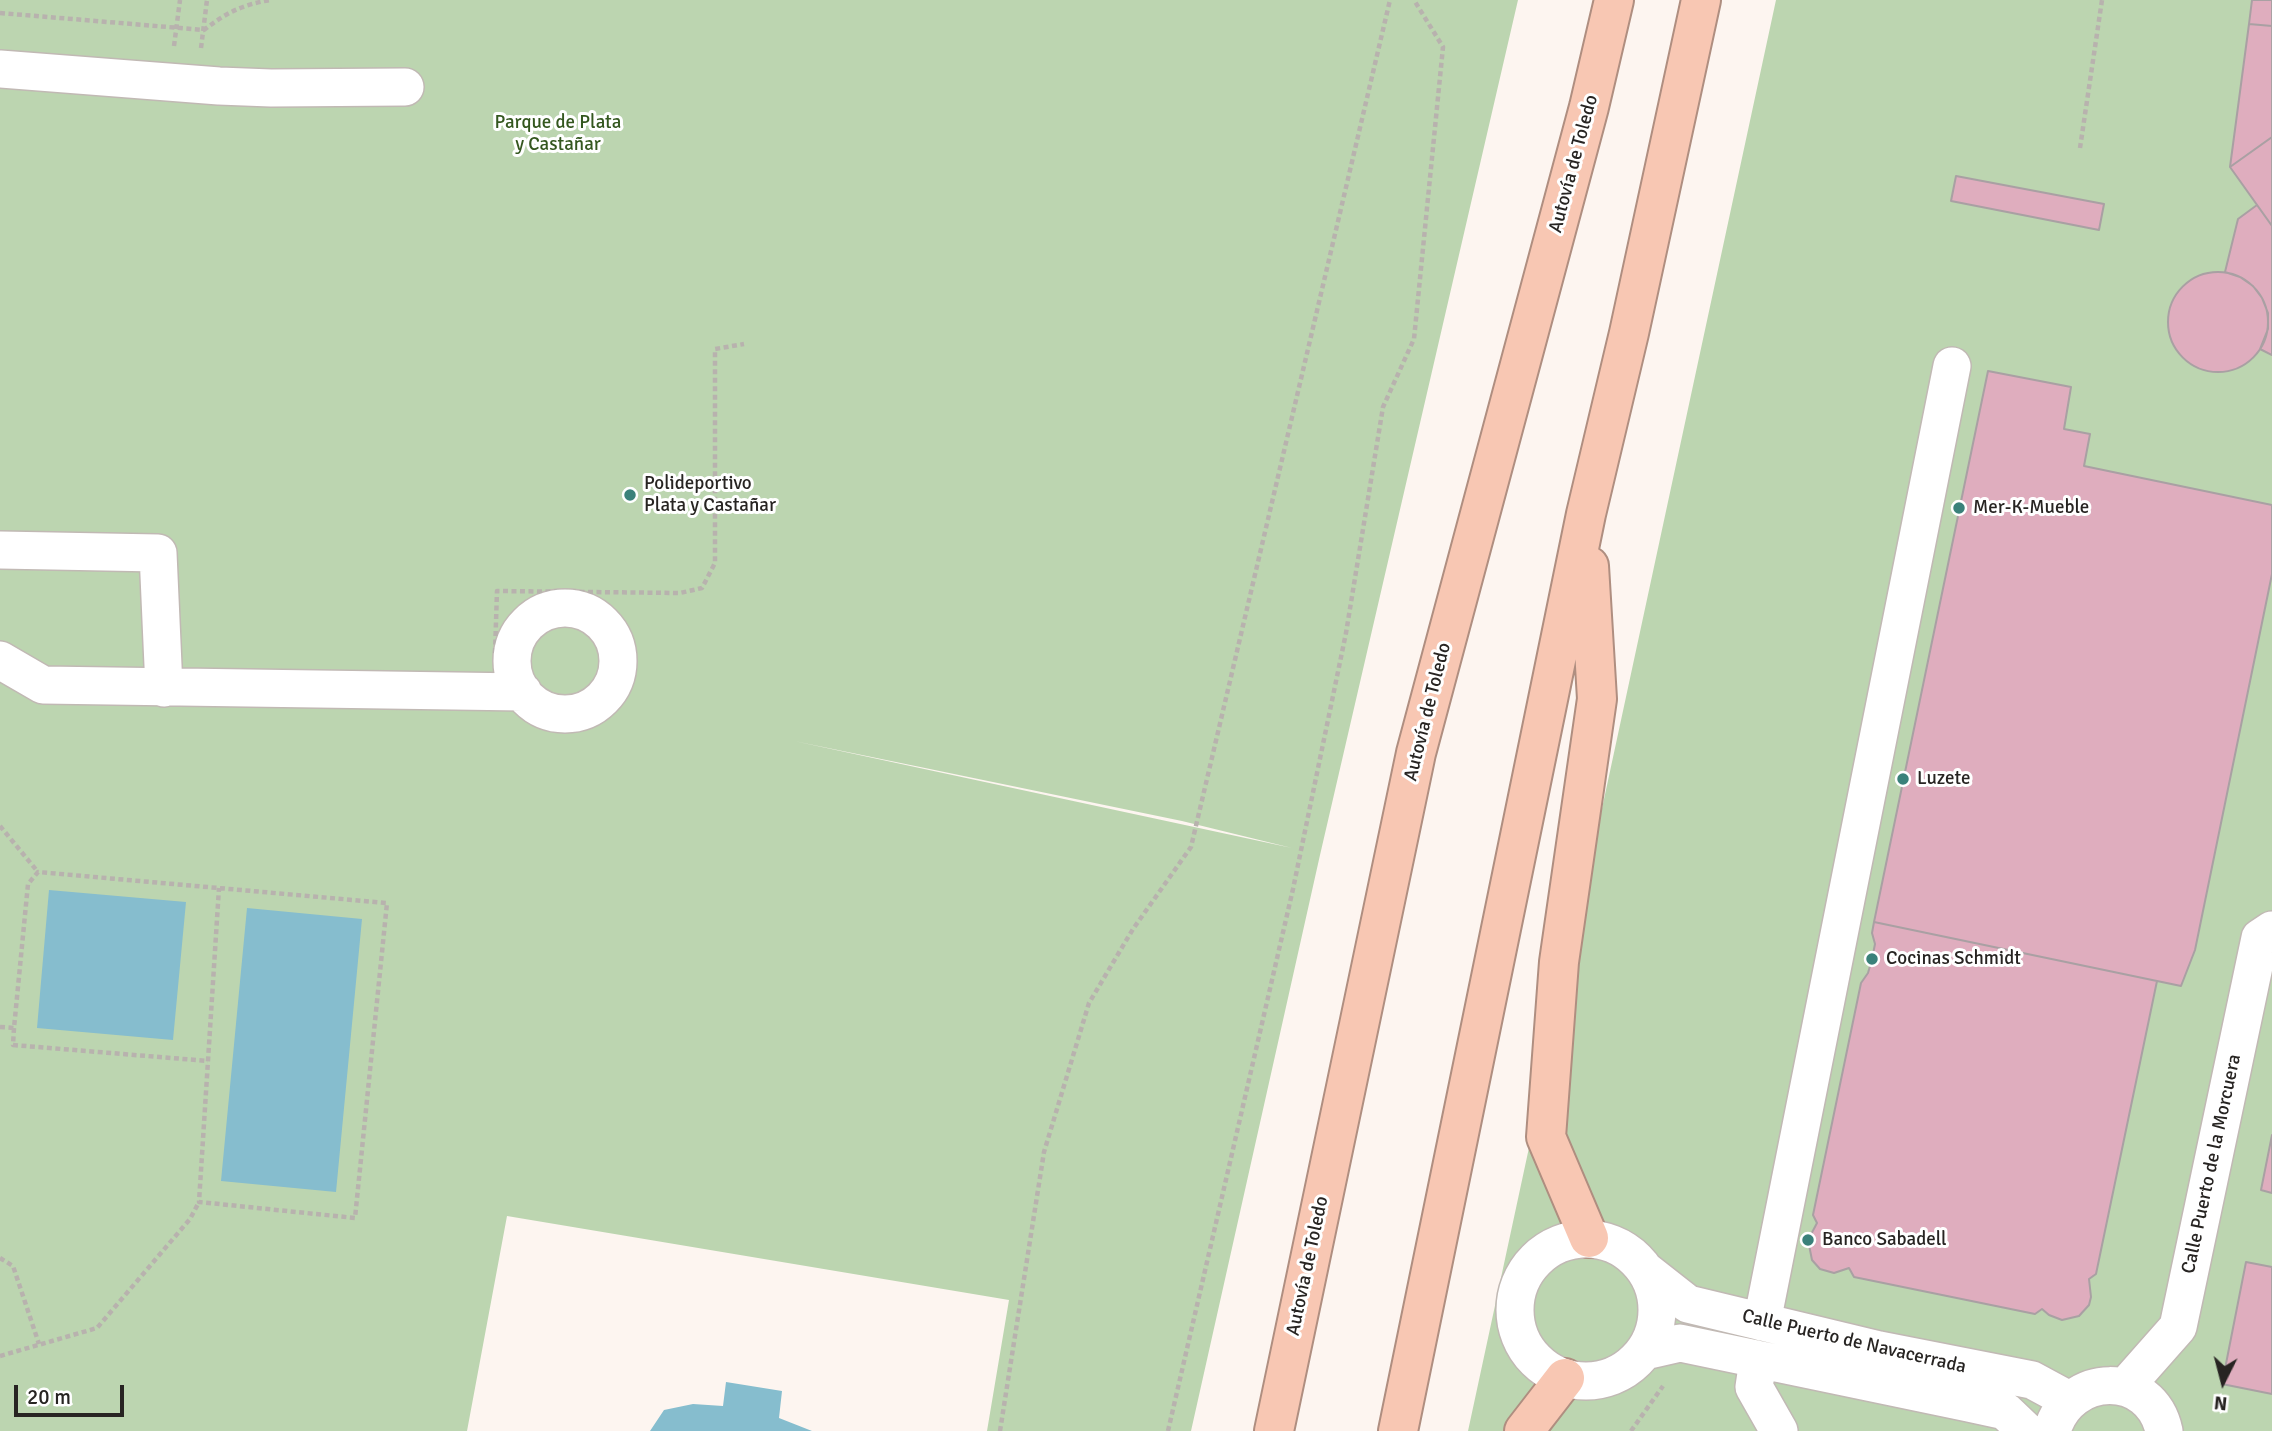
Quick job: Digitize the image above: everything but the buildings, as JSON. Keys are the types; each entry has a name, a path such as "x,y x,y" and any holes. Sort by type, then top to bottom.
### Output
{"highway":[{"name":"Autovía de Toledo","path":"1274,1431 1416,753 1589,107 1614,0"},
{"path":"1398,1431 1586,514 1629,333 1701,0"},
{"path":"1586,514 1597,699 1559,962 1546,1137 1589,1238"},
{"path":"1524,1431 1566,1378"}],"street":[{"path":"0,69 271,88 405,87"},
{"path":"1762,1322 1952,366"},
{"path":"0,551 159,553 164,688"},
{"path":"0,660 43,685 512,692"},
{"name":"Calle Puerto de la Morcuera","path":"2125,1387 2178,1326 2260,937 2272,930"},
{"path":"1589,1238 1612,1243 1632,1254 1647,1271 1657,1301 1654,1328 1645,1351 1622,1371 1593,1381 1566,1378 1545,1369 1528,1352 1517,1327 1517,1297 1532,1262 1558,1244 1589,1238"},
{"name":"Calle Puerto de Navacerrada","path":"1647,1271 1688,1304 1879,1350 2032,1380 2061,1415"},
{"name":"Calle Puerto de Navacerrada","path":"1645,1351 1680,1343 2005,1411 2026,1431"},
{"path":"1758,1360 1754,1387 1779,1431"},
{"path":"2061,1415 2086,1389 2106,1384 2125,1387 2151,1403 2162,1419 2164,1431"}],"path":[{"path":"180,0 176,28 183,83"},
{"path":"183,83 204,30 207,0"},
{"path":"0,13 204,30 227,12 251,3 270,0"},
{"path":"1000,1431 1044,1152 1089,1003 1133,929 1191,846 1390,0"},
{"path":"1168,1431 1293,888 1346,633 1384,407 1414,339 1443,47 1414,0"},
{"path":"2080,148 2102,0"},
{"path":"495,653 501,634 511,617 519,610 544,594 583,594 601,602 617,614 628,631 634,649 635,669 630,688 619,705 604,719 587,727 567,731 547,728 529,721 512,708 512,692 496,674 495,653 497,591 680,593 702,588 715,563 715,349 744,344"},
{"path":"0,826 38,872 387,903 355,1217 199,1202"},
{"path":"38,872 28,884 13,1045 208,1061"},
{"path":"0,1356 97,1328 190,1219 199,1202 219,888"},
{"path":"0,1027 15,1028"},
{"path":"0,1258 13,1266 39,1344"},
{"path":"1631,1431 1667,1381"}],"green space":[{"name":"Polideportivo Plata y Castañar","path":"0,0 1518,0 1320,855 1191,1431 987,1431 1009,1300 507,1216 467,1431 0,1431","holes":["794,741 1182,821 1292,848"]},
{"path":"1776,0 2272,0 2272,1431 1468,1431"}],"water":[{"path":"49,890 186,902 173,1040 37,1028"},
{"path":"247,908 362,919 336,1192 221,1181"},
{"path":"726,1382 782,1391 779,1418 812,1431 650,1431 664,1410 693,1404 723,1406"}],"place":[{"name":"Polideportivo Plata y Castañar","path":"630,495"},
{"name":"Mer-K-Mueble","path":"1959,508"},
{"name":"Luzete","path":"1903,779"},
{"name":"Cocinas Schmidt","path":"1872,959"},
{"name":"Banco Sabadell","path":"1808,1240"}],"park label":[{"name":"Parque de Plata y Castañar","path":"558,134"}]}
